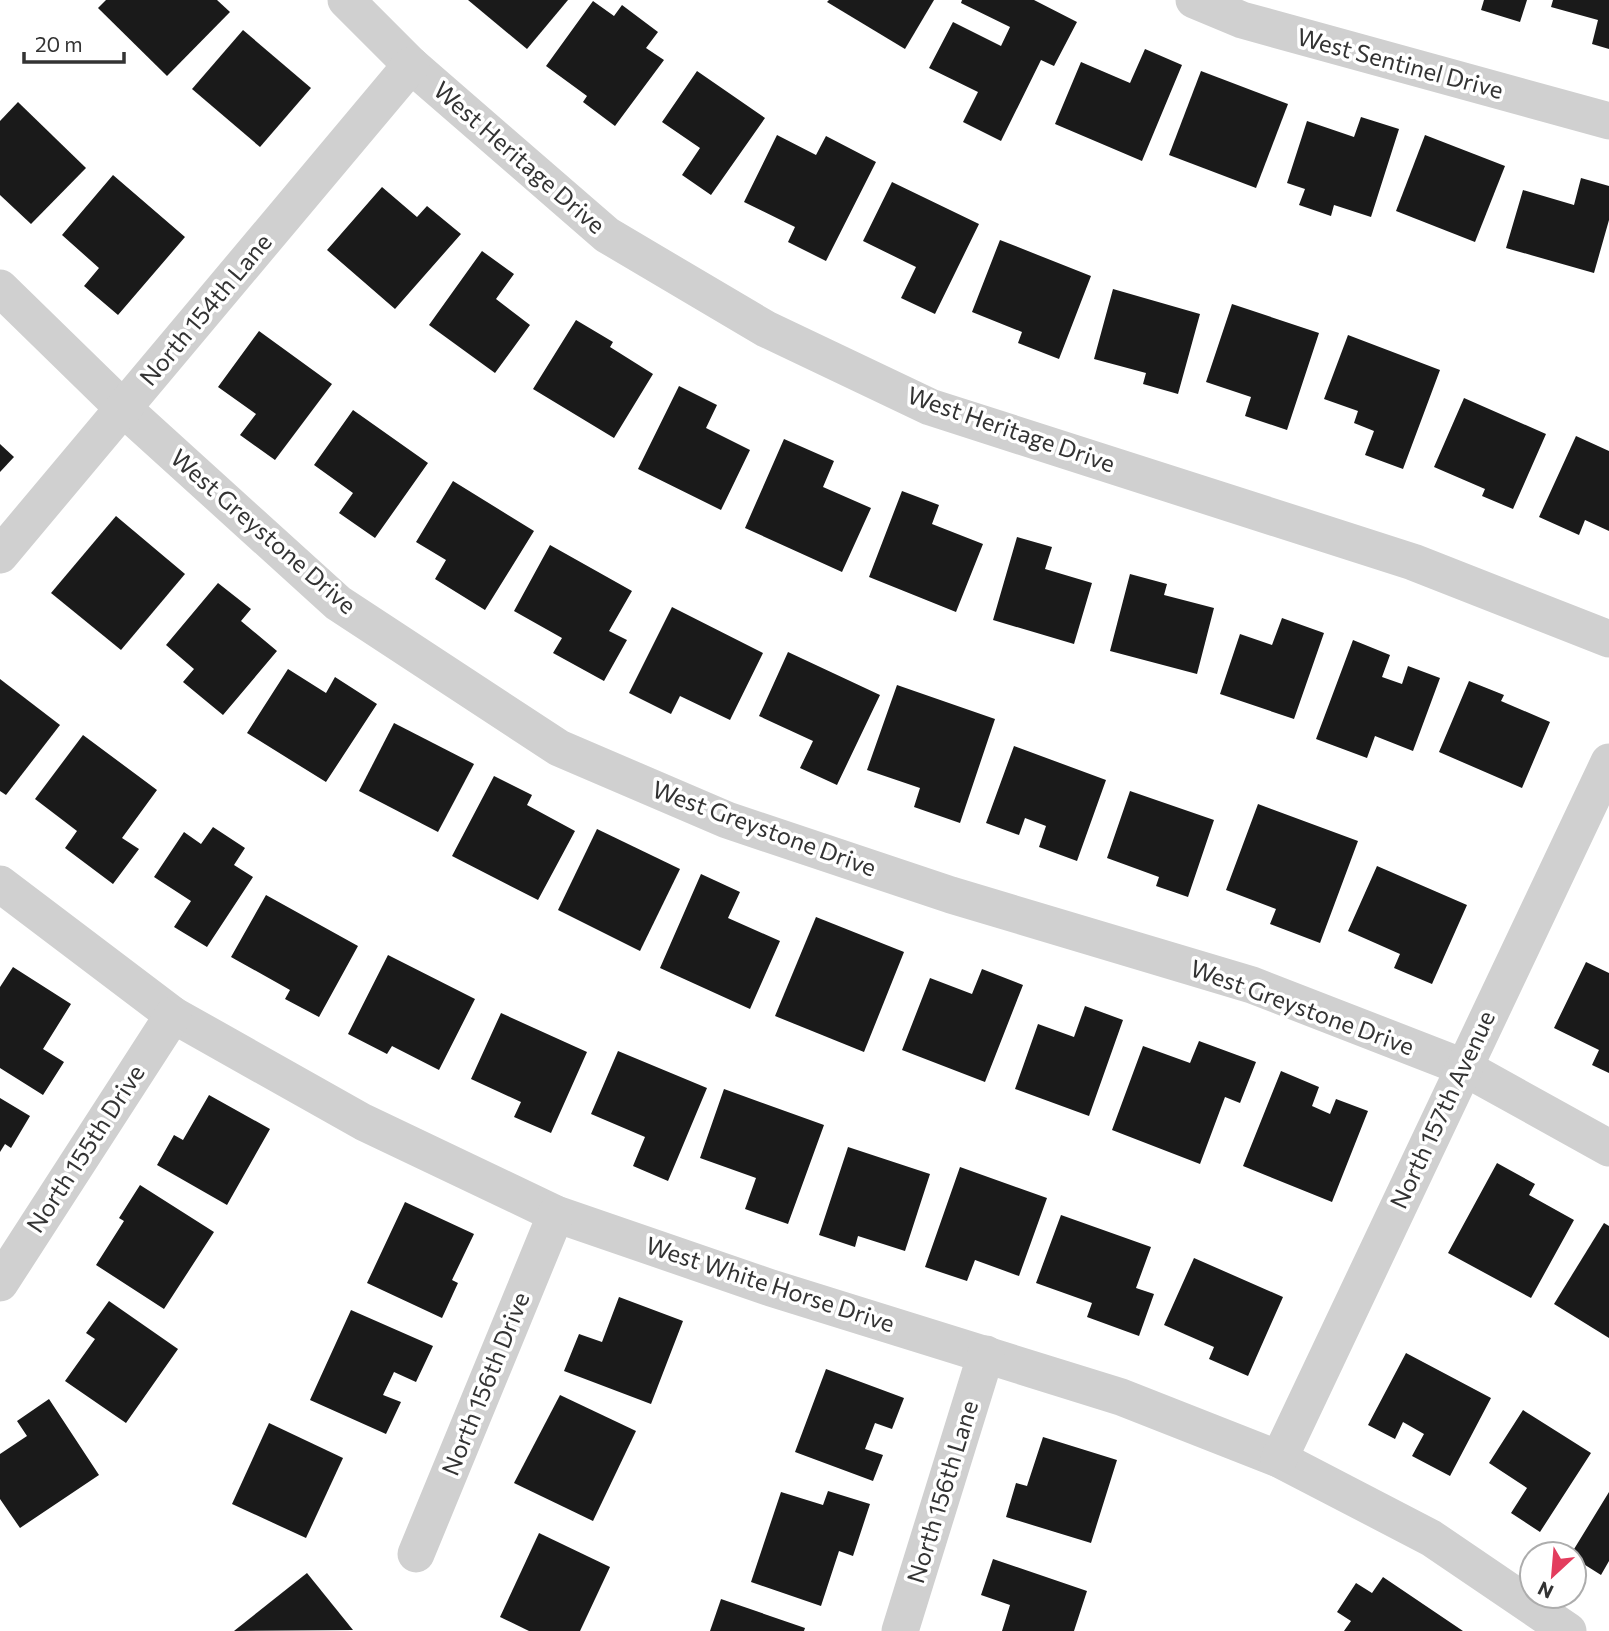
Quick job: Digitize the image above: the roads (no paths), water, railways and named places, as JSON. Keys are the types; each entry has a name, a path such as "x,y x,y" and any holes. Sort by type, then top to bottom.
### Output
{"street":[{"name":"West Heritage Drive","path":"346,0 411,65 607,235 766,329 930,407 1413,562 1609,639"},
{"name":"West Sentinel Drive","path":"1194,0 1242,20 1609,121"},
{"name":"North 154th Lane","path":"0,555 411,65"},
{"name":"West Greystone Drive","path":"0,288 124,409 338,603 559,748 727,820 951,895 1252,985 1463,1067 1609,1148"},
{"name":"North 157th Avenue","path":"1279,1459 1609,762"},
{"name":"West White Horse Drive","path":"0,884 173,1015 363,1122 556,1214 771,1288 1121,1396 1279,1459 1431,1538 1557,1628"},
{"name":"North 155th Drive","path":"0,1283 173,1015"},
{"name":"North 156th Drive","path":"416,1555 556,1214"},
{"name":"North 156th Lane","path":"900,1631 986,1354"}]}
